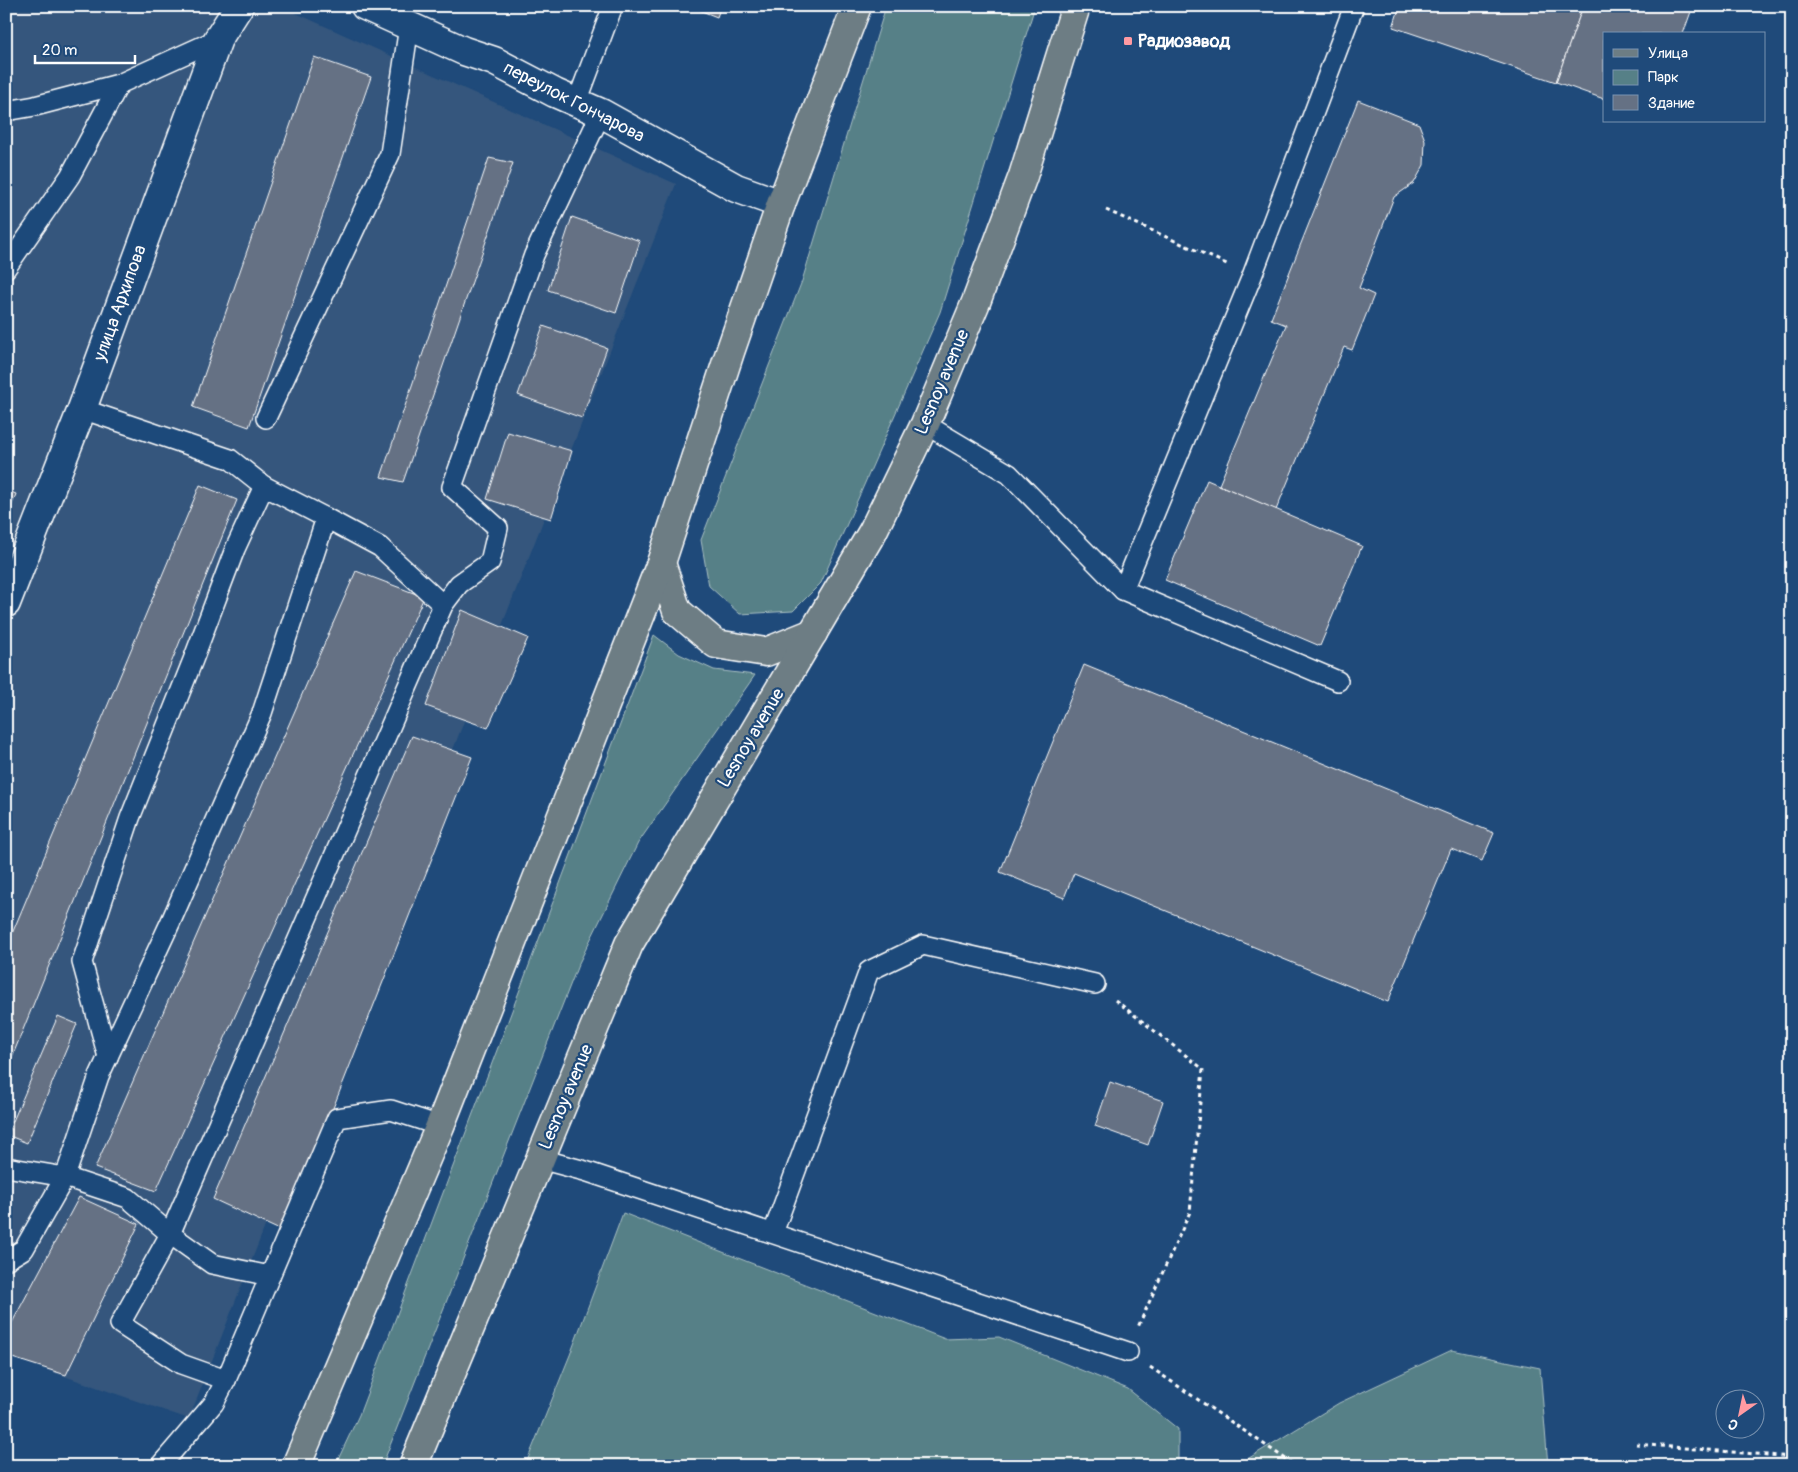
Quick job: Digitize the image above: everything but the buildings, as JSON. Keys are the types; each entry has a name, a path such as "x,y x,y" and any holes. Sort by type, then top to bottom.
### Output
{"main road":[{"path":"296,1466 440,1126 661,563 781,204 856,6"},
{"name":"Lesnoy avenue","path":"413,1466 629,944 873,532 925,424 976,302 1020,185 1076,6"},
{"path":"661,563 677,611 716,644 766,652 813,633"}],"street":[{"name":"улица Архипова","path":"6,603 82,409 218,39 239,6"},
{"name":"переулок Гончарова","path":"365,6 464,52 494,62 589,108 736,188 781,204"}],"lane":[{"path":"226,1380 181,1364 120,1324 170,1234 443,605 459,584 490,562 498,528 452,487 589,108 613,6"},
{"path":"1123,590 1252,276 1354,6"},
{"path":"266,418 390,154 409,26"},
{"path":"6,111 35,106 119,84 218,39"},
{"path":"6,268 70,176 119,84"},
{"path":"82,409 230,458 264,486 380,547 443,605"},
{"path":"925,424 1009,474 1123,590 1338,681"},
{"path":"108,1057 82,962 130,818 235,549 264,486"},
{"path":"6,1260 24,1249 66,1177 99,1076 171,921 262,714 326,518"},
{"path":"773,1233 869,971 923,945 1095,984"},
{"path":"160,1466 214,1403 226,1380 337,1118 391,1110 440,1126"},
{"path":"540,1159 585,1171 1128,1352"},
{"path":"6,1167 66,1177 128,1198 170,1234 212,1264 270,1276"}],"path":[{"path":"1106,210 1252,276"},
{"path":"1095,984 1203,1069 1190,1212 1128,1352 1296,1466"},
{"path":"1636,1444 1792,1457"}],"shaded area":[{"path":"6,6 280,6 676,184 189,1419 6,1356"}],"green space":[{"path":"886,6 1035,6 940,312 821,583 793,611 740,614 709,586 701,540 802,281"},
{"path":"654,635 679,654 714,670 755,675 638,843 578,965 382,1466 335,1466 359,1415"},
{"path":"623,1213 945,1339 999,1337 1128,1389 1178,1429 1178,1466 525,1466 570,1355"},
{"path":"1452,1350 1540,1368 1548,1466 1236,1466 1339,1403"}],"place":[{"name":"Радиозавод","path":"1128,41"}]}
